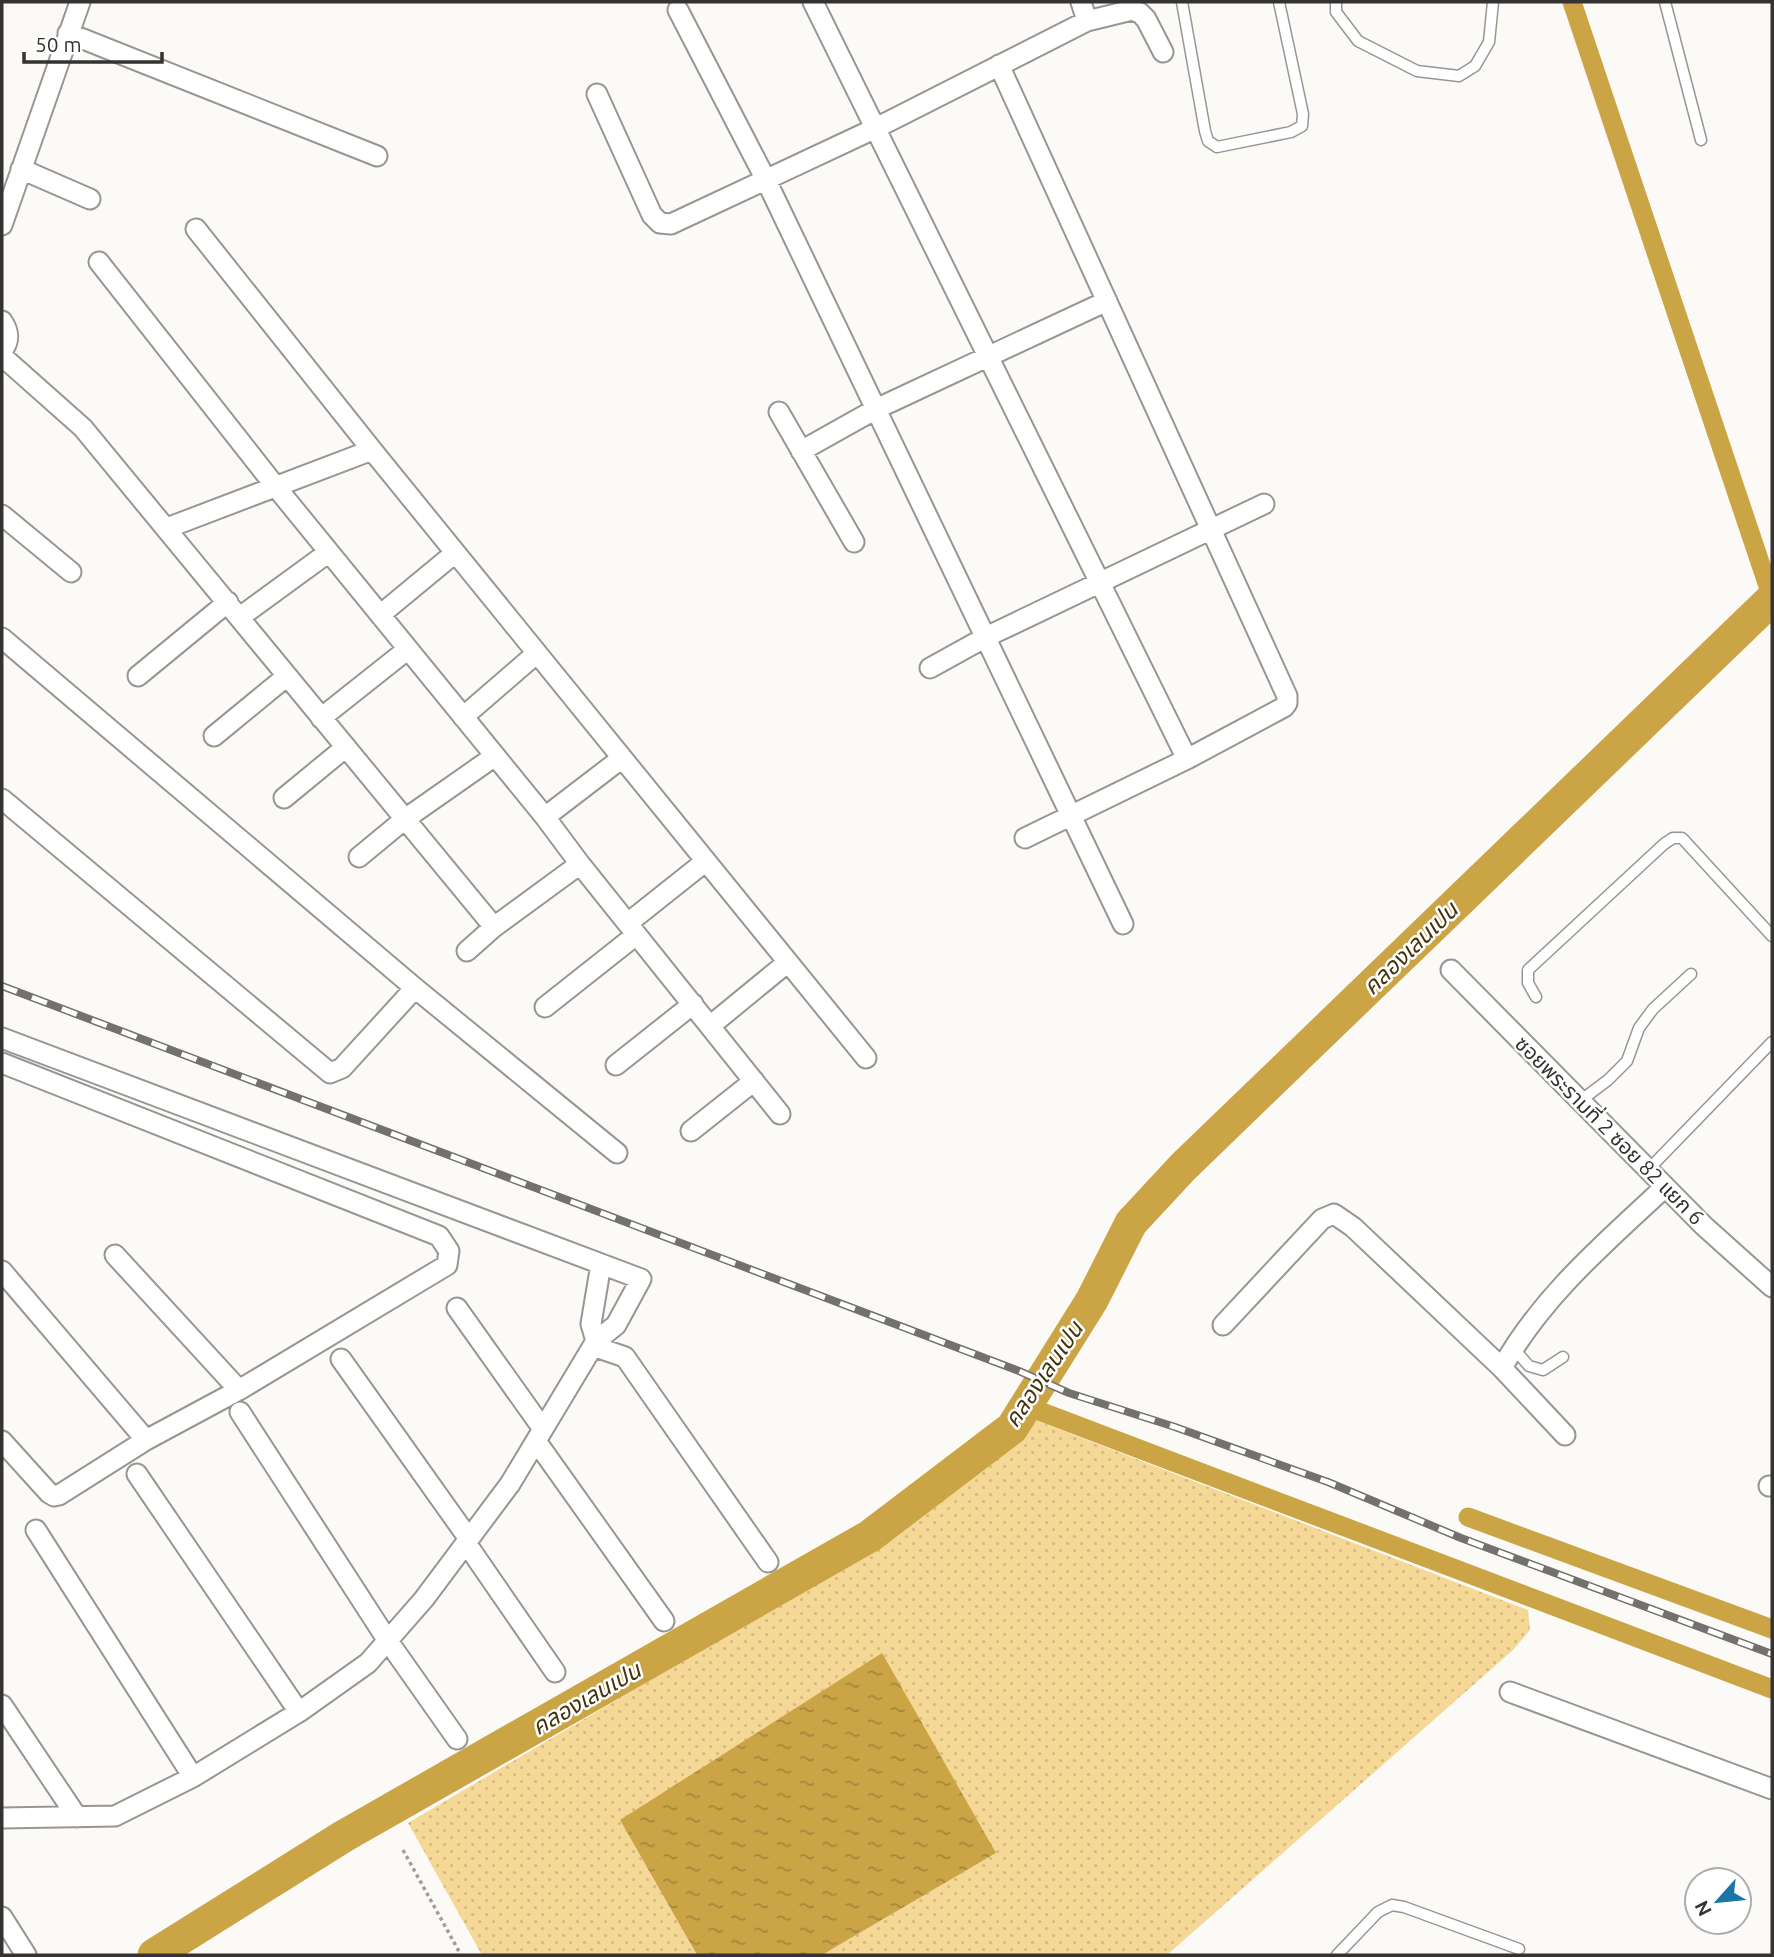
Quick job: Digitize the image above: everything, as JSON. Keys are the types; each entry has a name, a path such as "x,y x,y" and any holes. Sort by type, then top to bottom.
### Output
{"street":[{"path":"2,225 80,2"},
{"path":"813,2 1187,759"},
{"path":"678,10 766,180 1123,924"},
{"path":"597,94 652,215 660,223 671,224 876,128 999,65 1084,11 1132,10 1140,13 1146,19 1163,52"},
{"path":"68,33 377,156"},
{"path":"999,65 1287,696 1284,707 1187,759 1025,838"},
{"path":"21,169 90,199"},
{"path":"196,229 455,553 866,1058"},
{"path":"99,262 780,1114"},
{"path":"801,451 876,409 1107,301"},
{"path":"2,321 8,334 8,342 2,353 77,421 494,927"},
{"path":"779,412 854,542"},
{"path":"167,528 372,450"},
{"path":"930,668 986,637 1264,504"},
{"path":"2,514 71,572"},
{"path":"240,617 329,552"},
{"path":"380,615 455,553"},
{"path":"138,676 228,602"},
{"path":"2,638 415,988 617,1153"},
{"path":"321,718 408,649"},
{"path":"463,716 537,653"},
{"path":"214,736 287,676"},
{"path":"284,798 346,747"},
{"path":"359,857 405,819 495,756"},
{"path":"545,817 622,758"},
{"path":"2,799 330,1073 342,1068 415,988"},
{"path":"545,1007 706,861"},
{"path":"467,951 494,927 580,864"},
{"path":"710,1026 788,962"},
{"name":"ซอยพระรามที่ 2 ซอย 82 แยก 6","path":"1451,970 1704,1226 1772,1287"},
{"path":"616,1066 693,1004"},
{"path":"2,1038 641,1279 616,1325 594,1343 510,1484 424,1599 368,1663 299,1712 193,1777 115,1816 2,1818"},
{"path":"2,1063 439,1236 449,1251 447,1265 239,1391 146,1440 59,1495 54,1496 2,1441"},
{"path":"691,1131 754,1081"},
{"path":"1502,1368 1513,1348 1567,1279 1665,1187"},
{"path":"1223,1325 1322,1219 1334,1214 1353,1227 1502,1368 1565,1435"},
{"path":"115,1255 239,1391"},
{"path":"594,1343 591,1324 601,1264"},
{"path":"2,1271 146,1440"},
{"path":"457,1308 664,1622"},
{"path":"594,1343 625,1357 768,1562"},
{"path":"341,1359 468,1541 555,1672"},
{"path":"240,1412 388,1641 457,1738"},
{"path":"137,1474 299,1712"},
{"path":"36,1530 193,1777"},
{"path":"1510,1692 1772,1789"},
{"path":"2,1705 77,1817"},
{"path":"2,1917 26,1955"}],"lane":[{"path":"1182,2 1205,131 1208,141 1217,147 1291,132 1302,126 1303,114 1279,2"},
{"path":"1336,2 1336,12 1358,41 1417,71 1459,76 1475,66 1489,42 1493,2"},
{"path":"1664,2 1701,141"},
{"path":"1536,997 1528,983 1528,970 1673,838 1682,838 1772,936"},
{"path":"1580,1101 1608,1080 1627,1061 1639,1028 1654,1009 1691,974"},
{"path":"1648,1170 1772,1042"},
{"path":"1513,1348 1530,1366 1543,1370 1563,1357"},
{"path":"1337,1955 1378,1912 1392,1905 1519,1949"}],"path":[{"path":"403,1850 461,1955"}],"shaded area":[{"path":"1035,1420 1528,1610 1530,1630 1513,1650 1167,1955 822,1955 996,1853 620,1820 697,1955 482,1955 408,1823 810,1586 929,1507"}],"water":[{"path":"882,1653 996,1853 822,1955 697,1955 620,1820"}],"waterway":[{"path":"1572,2 1772,598"},
{"name":"คลองเลนเปน","path":"154,1955 344,1836 870,1536 1012,1428 1092,1300 1131,1223 1183,1167 1772,599"},
{"path":"1026,1406 1772,1689"},
{"path":"1468,1517 1772,1629"}],"railway":[{"path":"2,986 1019,1371 1069,1393 1175,1427 1328,1482 1461,1538 1772,1654"}]}
